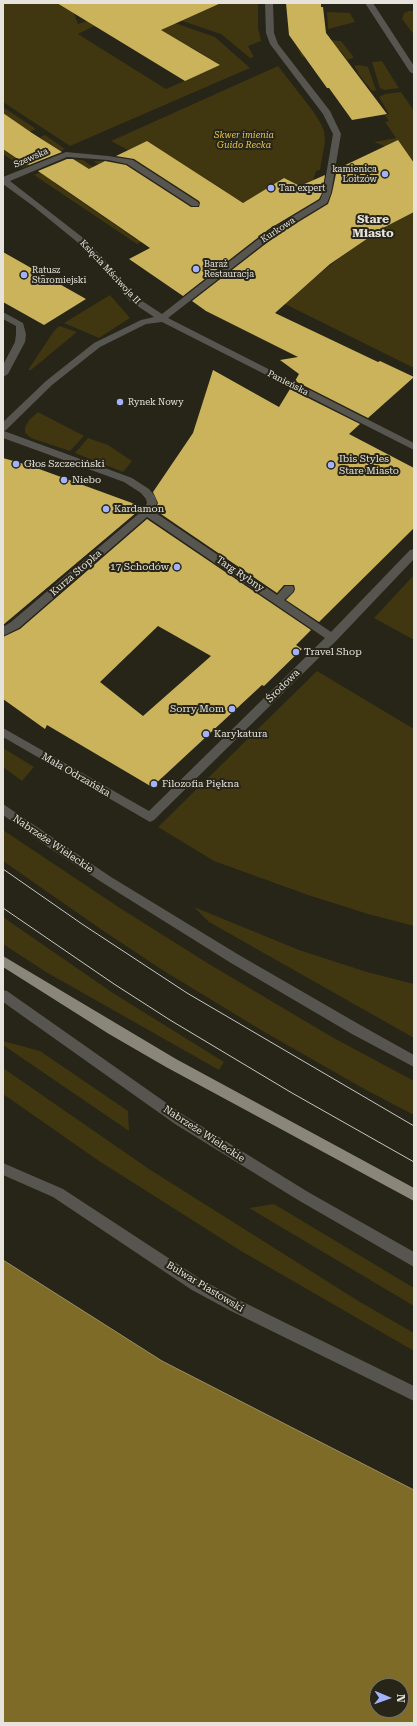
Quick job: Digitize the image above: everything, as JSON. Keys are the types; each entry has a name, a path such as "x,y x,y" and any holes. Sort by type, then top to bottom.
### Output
{"main road":[{"path":"3,961 171,1063 414,1195"}],"street":[{"name":"Kurkowa","path":"161,319 273,232 324,201 327,193 336,134 334,124 327,112 274,44 270,33 269,3"},
{"path":"369,3 414,72"},
{"name":"Szewska","path":"4,180 66,154 108,158 130,162 195,204"},
{"name":"Księcia Mściwoja II","path":"4,180 79,239 99,259 133,299 161,319"},
{"path":"3,315 20,325 20,342 3,374"},
{"path":"3,428 49,383 97,345 144,322 161,319"},
{"name":"Panieńska","path":"161,319 414,447"},
{"path":"3,434 128,480 149,494 152,502 147,512"},
{"name":"Targ Rybny","path":"147,512 332,638"},
{"name":"Kurza Stopka","path":"3,632 15,625 147,512"},
{"name":"Środowa","path":"150,817 332,638 414,553"},
{"path":"278,600 289,589"},
{"name":"Mała Odrzańska","path":"3,732 150,817"},
{"name":"Nabrzeże Wieleckie","path":"3,809 52,844 101,876 235,959 350,1026 414,1061"},
{"name":"Nabrzeże Wieleckie","path":"3,995 187,1124 303,1196 414,1260"},
{"name":"Bulwar Piastowski","path":"3,1169 58,1193 197,1284 234,1306 414,1394"}],"green space":[{"path":"3,3 79,3 71,5 78,24 93,19 100,23 78,34 166,89 220,65 191,47 185,49 156,32 175,23 215,37 250,68 70,146 3,102"},
{"path":"169,3 258,3 258,28 261,41 248,46 254,57 250,58 221,34 182,21"},
{"path":"414,11 414,35 402,19 404,13"},
{"path":"327,12 350,13 355,22 328,29"},
{"path":"327,40 341,41 353,58 347,60 340,50 302,57 296,45"},
{"path":"382,61 399,88 385,90 380,88 372,62"},
{"path":"359,65 368,67 376,90 372,91 357,72 354,66"},
{"name":"Skwer imienia Guido Recka","path":"278,66 313,111 324,131 325,142 320,170 316,171 310,191 284,178 243,203 235,198 186,223 93,161 105,161 191,216 230,195 147,142 128,150 111,141"},
{"path":"401,92 414,111 414,164 384,146 374,142 396,138 385,122 389,121 385,115 389,114 379,97 385,94"},
{"path":"3,107 36,129 29,132 3,113"},
{"path":"45,135 65,149 23,168 3,154 3,149 25,164 56,150 40,137"},
{"path":"70,159 83,160 103,174 53,182 137,240 156,230 173,227 137,244 34,175"},
{"path":"412,213 414,215 414,366 412,367 283,303 338,259 383,228"},
{"path":"110,295 130,318 99,338 64,323"},
{"path":"59,326 77,332 31,370 28,370 54,331"},
{"path":"38,412 84,436 70,451 31,438 25,433 25,427 29,420"},
{"path":"88,438 108,445 132,461 123,472 75,453"},
{"path":"414,575 414,640 374,618"},
{"path":"317,671 414,729 414,926 368,914 308,895 214,861 158,827"},
{"path":"3,748 34,767 22,781 3,767"},
{"path":"3,830 120,908 209,964 332,1037 414,1081 414,1115 366,1090 261,1030 164,971 102,930 3,861"},
{"path":"194,907 299,950 367,972 414,984 414,1038 209,922"},
{"path":"3,917 113,993 224,1062 219,1070 46,972 3,944"},
{"path":"3,1041 40,1051 128,1111 129,1131 3,1045"},
{"path":"3,1068 149,1169 360,1302 414,1333 414,1351 241,1251 99,1161 3,1094"},
{"path":"274,1204 414,1288 414,1306 249,1208"}],"shaded area":[{"path":"3,1260 162,1361 414,1490 414,1723 3,1723"}],"building":[{"path":"57,3 221,3 161,30 220,65 185,81"},
{"path":"286,3 321,3 321,7 323,7 326,33 387,114 352,120 289,35"},
{"path":"3,113 62,152 29,165 25,164 3,149"},
{"path":"398,140 414,163 414,212 383,228 330,264 275,313 378,362 380,361 414,377 368,418 295,381 299,374 280,360 298,357 206,311 192,301 277,235 328,204 337,169"},
{"path":"147,141 243,203 284,178 300,186 325,175 322,193 319,199 269,229 183,296 129,259 150,248 38,171 67,159 73,159 89,169 105,161 126,165 191,207 199,207 199,201 134,159 116,156"},
{"name":"Ratusz Staromiejski","path":"3,252 86,299 44,325 3,302"},
{"path":"213,370 279,407 290,389 360,424 349,434 414,468 414,528 319,622 286,600 294,592 294,585 284,585 277,593 155,510 158,503 153,492 193,433"},
{"path":"3,458 31,466 143,507 3,625"},
{"path":"147,519 311,630 296,645 302,649 264,686 262,685 152,787 47,725 45,729 3,699 3,637 20,629","holes":["158,626 211,656 143,716 100,682"]}],"tram line":[{"path":"3,869 82,924 187,993 414,1126"},
{"path":"3,908 114,984 170,1020 292,1093 414,1162"}],"place":[{"name":"kamienica Loitzów","path":"385,174"},
{"name":"Tan expert","path":"271,188"},
{"name":"Baraż Restauracja","path":"196,269"},
{"name":"Ratusz Staromiejski","path":"24,275"},
{"name":"Rynek Nowy","path":"120,402"},
{"name":"Głos Szczeciński","path":"16,464"},
{"name":"Ibis Styles Stare Miasto","path":"331,465"},
{"name":"Niebo","path":"64,480"},
{"name":"Kardamon","path":"106,509"},
{"name":"17 Schodów","path":"177,567"},
{"name":"Travel Shop","path":"296,652"},
{"name":"Sorry Mom","path":"232,709"},
{"name":"Karykatura","path":"206,734"},
{"name":"Filozofia Piękna","path":"154,784"}],"district":[{"name":"Stare Miasto","path":"373,226"}]}
